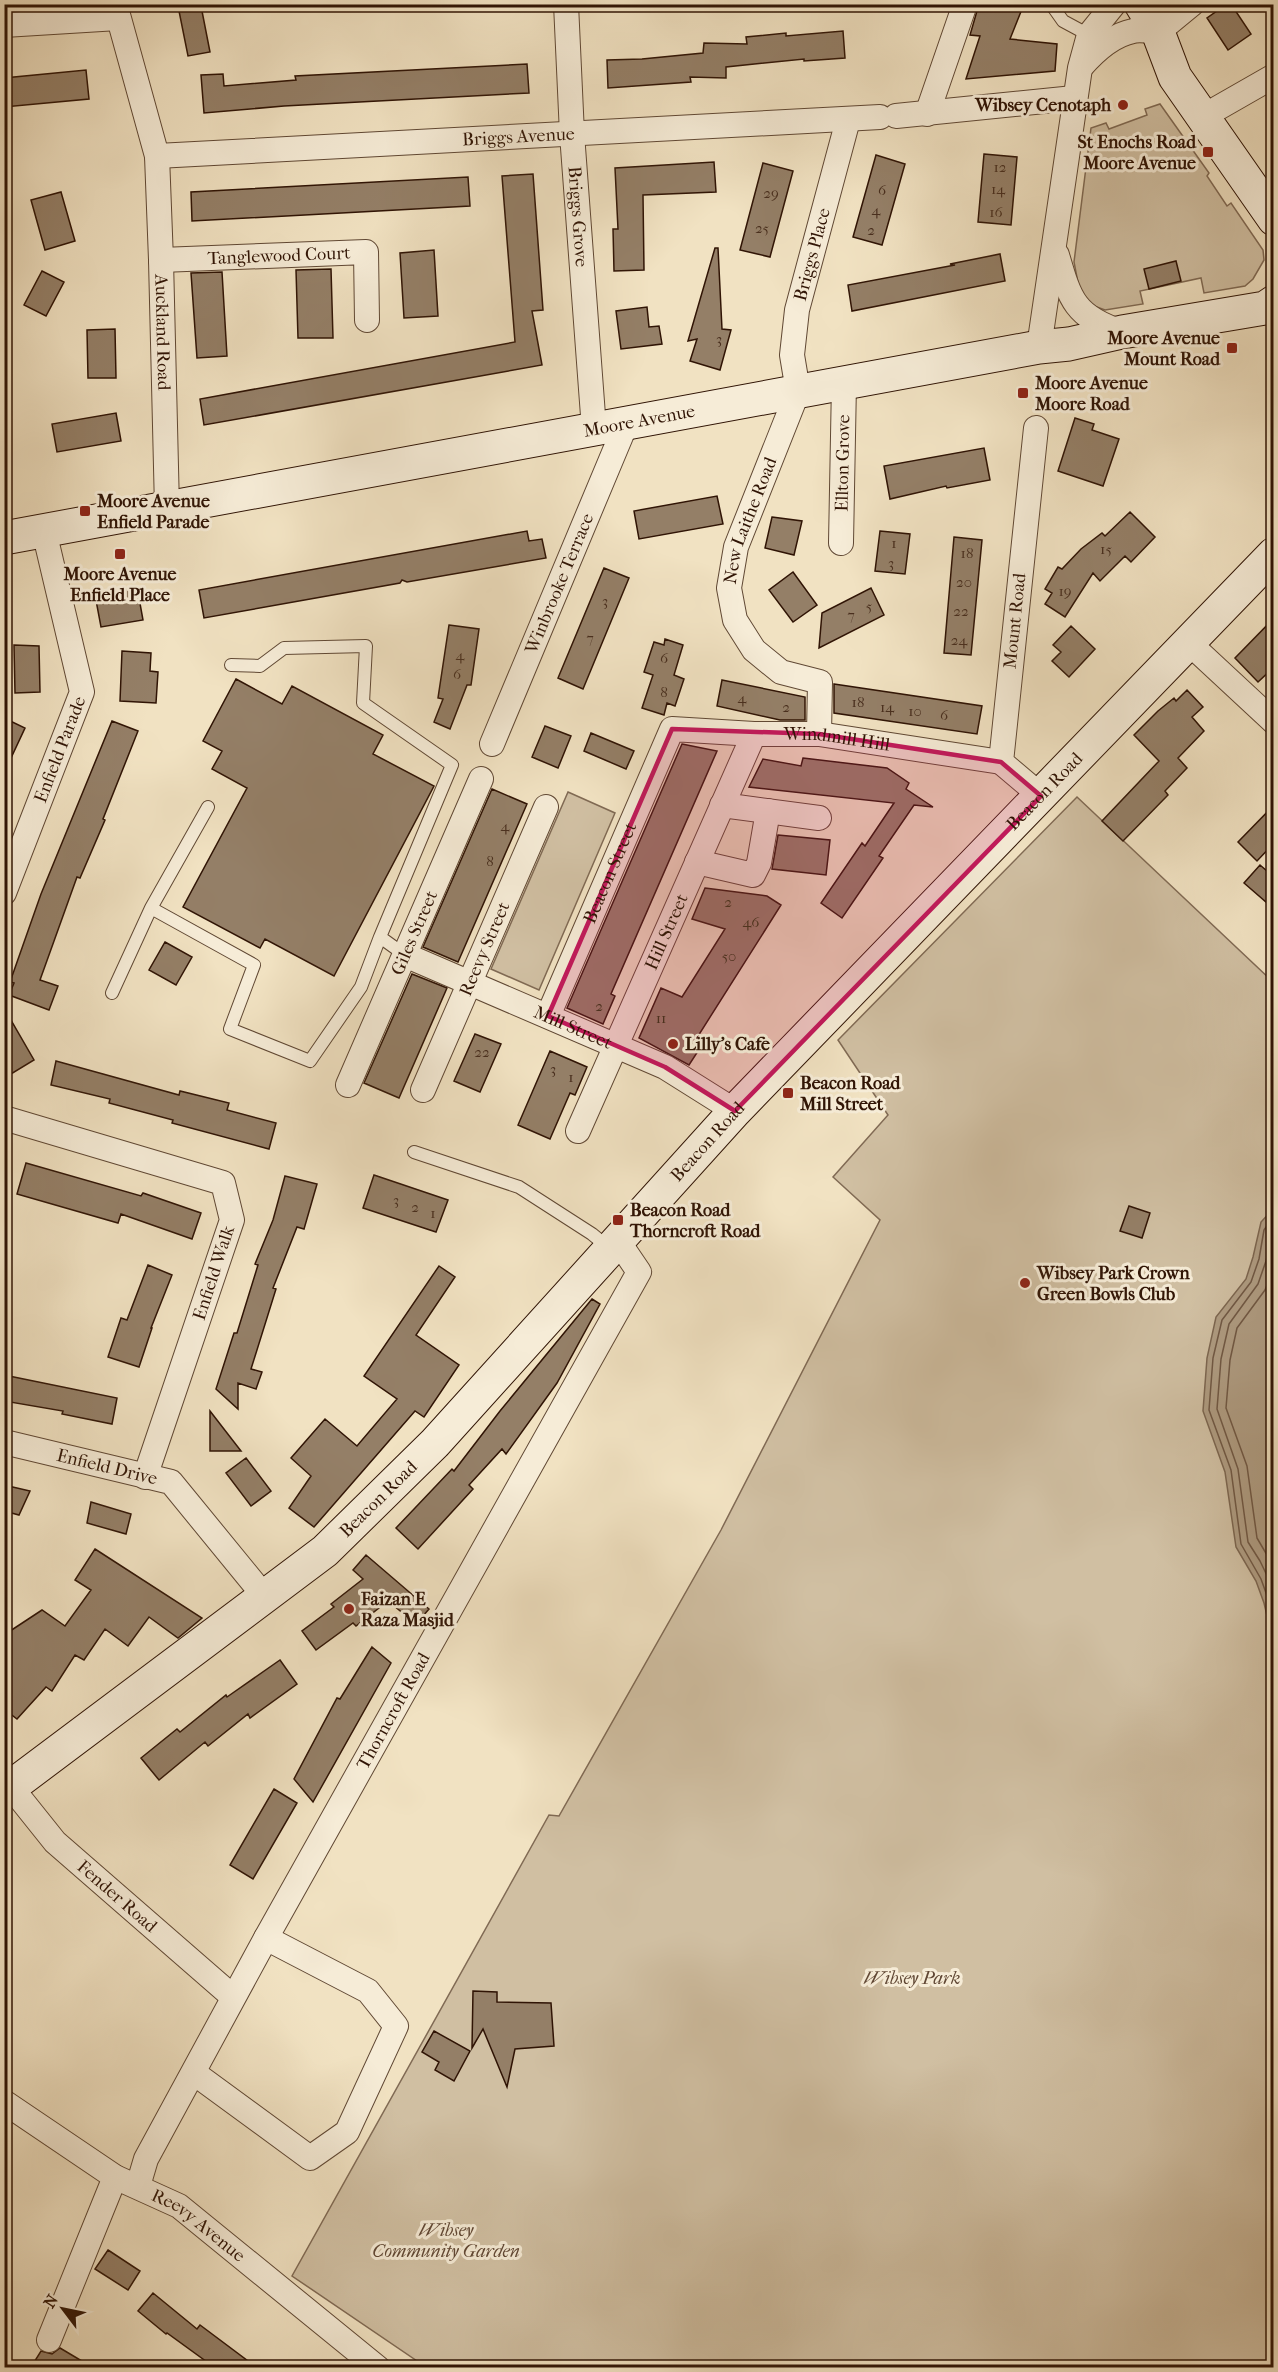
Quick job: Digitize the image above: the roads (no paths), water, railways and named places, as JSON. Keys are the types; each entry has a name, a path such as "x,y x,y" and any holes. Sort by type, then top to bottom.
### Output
{"main road":[{"path":"1150,18 1192,65 1212,111 1274,219"},
{"path":"1212,111 1274,180"},
{"name":"Moore Avenue","path":"4,538 1039,347 1069,344 1122,332 1265,308 1274,302"},
{"name":"Beacon Road","path":"8,1790 325,1551 435,1443 735,1111 1274,554"}],"street":[{"name":"Briggs Grove","path":"566,4 572,134 594,429"},
{"path":"927,114 964,4"},
{"path":"1039,347 1080,68 1089,35 1114,4"},
{"path":"1080,68 1092,53 1134,30 1150,18 1192,4"},
{"path":"4,25 116,11"},
{"name":"Auckland Road","path":"116,11 157,156 167,508"},
{"path":"1212,111 1274,76"},
{"name":"Briggs Avenue","path":"157,156 848,120 1074,98"},
{"name":"Briggs Place","path":"798,391 792,355 797,310 848,120"},
{"path":"1054,246 1069,293 1077,305 1099,324 1122,332"},
{"name":"Tanglewood Court","path":"161,260 366,252 367,320"},
{"name":"Ellton Grove","path":"841,543 844,383"},
{"name":"New Laithe Road","path":"798,391 745,525 729,588 735,620 754,650 781,672 820,682 819,734"},
{"name":"Winbrooke Terrace","path":"492,744 626,424"},
{"name":"Mount Road","path":"1000,762 1036,428"},
{"name":"Enfield Parade","path":"4,893 82,692 44,531"},
{"path":"1189,643 1274,722"},
{"name":"Windmill Hill","path":"672,729 754,734 819,734 1000,762"},
{"name":"Beacon Street","path":"548,1016 672,729"},
{"name":"Hill Street","path":"578,1131 754,734"},
{"path":"1000,762 1041,796"},
{"name":"Giles Street","path":"348,1085 481,779"},
{"path":"722,805 819,818"},
{"name":"Reevy Street","path":"423,1090 546,807"},
{"path":"697,862 753,875 759,862 768,812"},
{"name":"Mill Street","path":"405,955 665,1067 735,1111"},
{"name":"Enfield Walk","path":"4,1118 223,1183 232,1220 146,1477"},
{"name":"Thorncroft Road","path":"138,2186 146,2160 233,1997 639,1272 614,1245"},
{"name":"Enfield Drive","path":"4,1442 171,1482 265,1597"},
{"name":"Fender Road","path":"8,1790 56,1842 233,1997"},
{"path":"194,2073 310,2158 347,2132 396,2026 368,1991 266,1938"},
{"name":"Reevy Avenue","path":"4,2102 115,2177 178,2206 378,2367"},
{"path":"48,2340 115,2177"}],"lane":[{"path":"1051,4 1063,21 1089,35"},
{"path":"151,908 254,965 230,1029 310,1061 361,987 452,765 363,703 366,646 284,648 260,666 231,665"},
{"path":"112,993 151,908 208,807"},
{"path":"380,937 405,955"},
{"path":"414,1152 519,1187 592,1234 614,1245"}],"water":[{"path":"1273,1209 1273,1641 1256,1581 1236,1547 1225,1472 1203,1411 1207,1358 1216,1317 1246,1279 1261,1222"}],"place":[{"name":"Wibsey Cenotaph","path":"1123,105"},
{"name":"St Enochs Road Moore Avenue","path":"1208,152"},
{"name":"Moore Avenue Mount Road","path":"1232,348"},
{"name":"Moore Avenue Moore Road","path":"1023,393"},
{"name":"Moore Avenue Enfield Parade","path":"85,511"},
{"name":"Moore Avenue Enfield Place","path":"120,554"},
{"name":"Lilly's Cafe","path":"673,1044"},
{"name":"Beacon Road Mill Street","path":"788,1093"},
{"name":"Beacon Road Thorncroft Road","path":"618,1220"},
{"name":"Wibsey Park Crown Green Bowls Club","path":"1025,1283"},
{"name":"Faizan E Raza Masjid","path":"349,1609"}],"park label":[{"name":"Wibsey Park","path":"912,1978"},
{"name":"Wibsey Community Garden","path":"446,2240"}]}
